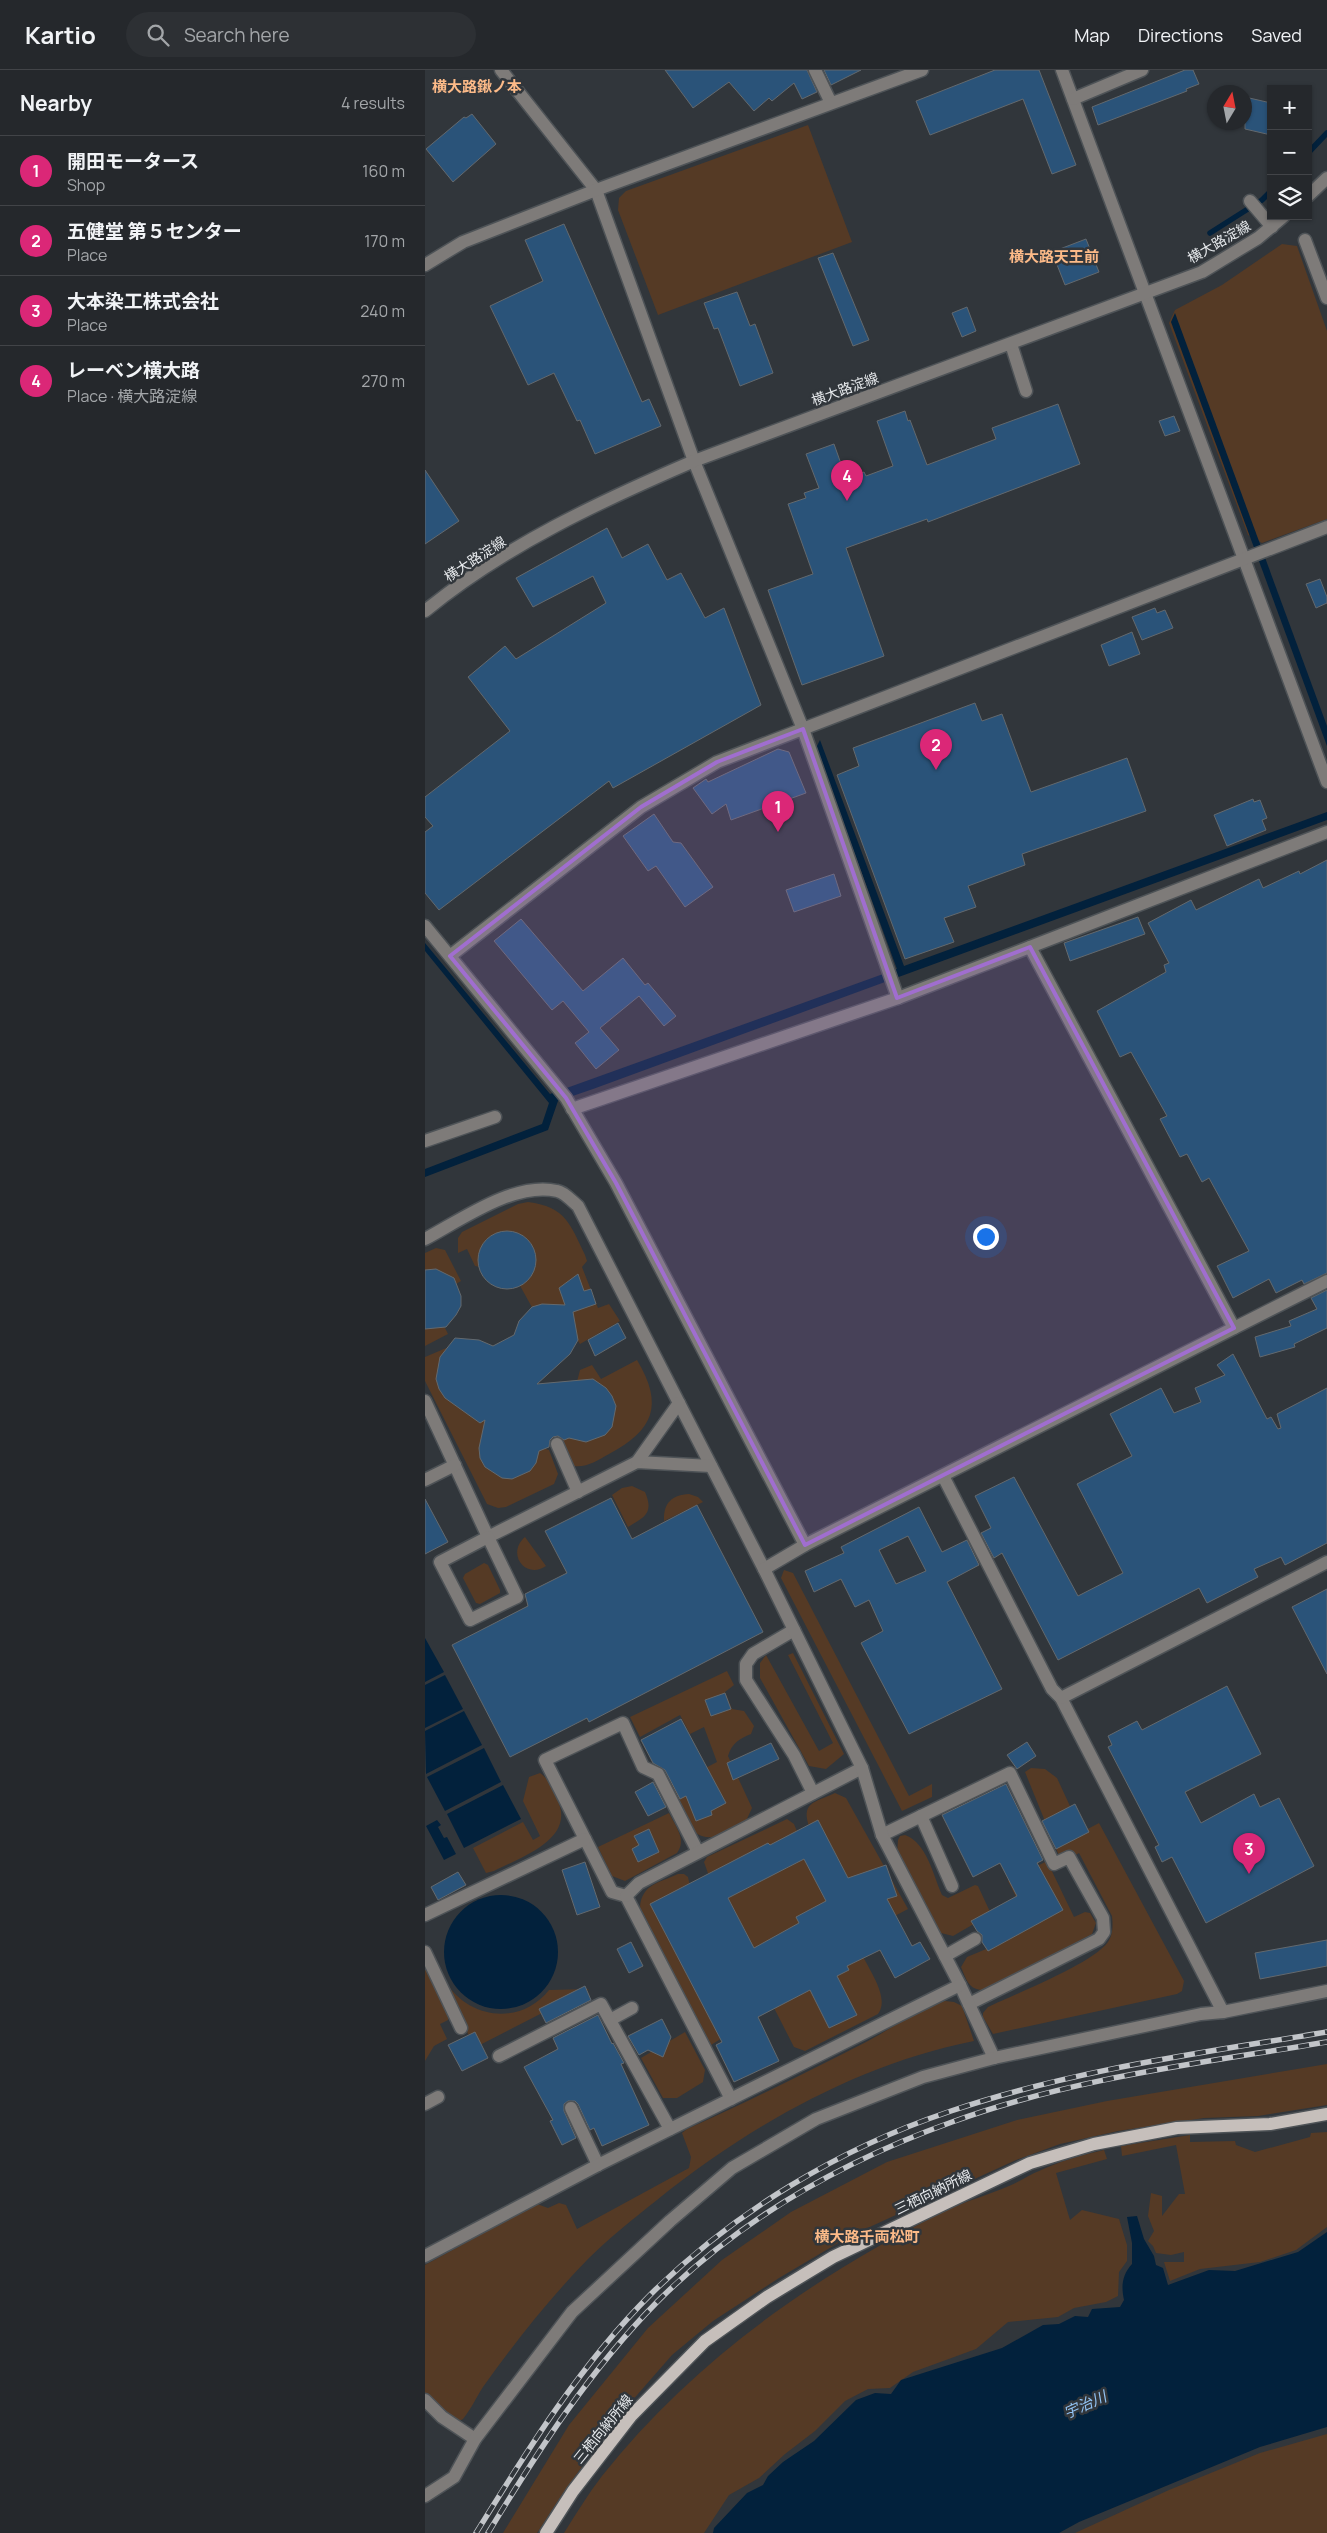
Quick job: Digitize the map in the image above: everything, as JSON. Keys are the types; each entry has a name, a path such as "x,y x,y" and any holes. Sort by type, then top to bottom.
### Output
{"main road":[{"name":"三栖向納所線","path":"546,2533 573,2491 631,2416 705,2341 767,2297 833,2257 1030,2163 1095,2144 1177,2128 1270,2124 1327,2114"}],"street":[{"path":"501,70 596,190 694,462 803,729 896,994"},
{"path":"815,70 831,103"},
{"path":"425,265 463,242 596,190 922,70"},
{"path":"1063,70 1243,559 1326,775"},
{"path":"1073,99 1142,70"},
{"path":"1312,192 1327,178"},
{"path":"1254,205 1272,227"},
{"name":"横大路淀線","path":"425,610 490,565 577,514 628,489 694,462 1202,272 1257,238 1280,220"},
{"path":"1305,240 1327,298"},
{"path":"1011,344 1026,391"},
{"path":"450,956 641,807 717,762 1327,527"},
{"path":"569,1103 896,994 1030,947 1327,832"},
{"path":"425,926 557,1084 569,1103 616,1183 805,1545"},
{"path":"1030,947 1233,1328"},
{"path":"425,1141 495,1116"},
{"path":"425,1239 512,1194 537,1188 559,1191 579,1206 764,1569 862,1768 882,1835 945,1956 994,2058"},
{"path":"764,1569 805,1545 1327,1281"},
{"path":"425,1401 487,1537 517,1597 470,1620 440,1562 487,1537 637,1462 679,1403"},
{"path":"557,1444 578,1492"},
{"path":"637,1462 711,1466"},
{"path":"425,1480 455,1465"},
{"path":"943,1476 1052,1689 1061,1698 1223,2012"},
{"path":"1061,1698 1327,1562"},
{"path":"794,1630 753,1654 745,1664 746,1680 794,1755 813,1793"},
{"path":"698,1852 658,1774 643,1766 623,1723 545,1760 612,1892 626,1896 731,2099"},
{"path":"626,1896 639,1883 862,1768"},
{"path":"882,1835 1011,1773 1054,1864 1069,1857 1103,1918 1104,1932 1099,1939 969,2004"},
{"path":"921,1816 952,1886"},
{"path":"425,1916 585,1838"},
{"path":"945,1956 975,1939"},
{"path":"425,1952 461,2028"},
{"path":"425,2256 598,2164 960,1986"},
{"path":"425,2496 454,2477 475,2439 572,2312 670,2221 732,2168 816,2119 923,2077 994,2058 1201,2014 1223,2012 1327,1990"},
{"path":"499,2056 601,2004 669,2129"},
{"path":"610,2020 632,2008"},
{"path":"425,2104 438,2097"},
{"path":"571,2108 598,2164"},
{"path":"425,2400 443,2417 475,2439"}],"highlighted area":[{"path":"803,729 897,998 1030,947 1234,1328 805,1545 616,1183 566,1098 450,956 641,807 717,762"}],"shaded area":[{"path":"808,125 852,242 658,315 618,210 619,198 626,191"},
{"path":"1282,244 1297,246 1327,331 1327,519 1262,543 1248,535 1169,323 1175,310 1222,285"},
{"path":"528,1202 551,1208 565,1219 585,1255 587,1261 582,1267 598,1308 609,1304 620,1321 580,1344 558,1312 534,1311 513,1273 475,1266 467,1249 458,1253 458,1238 462,1232 518,1204"},
{"path":"436,1248 445,1250 461,1281 456,1284 444,1326 448,1334 425,1346 425,1253"},
{"path":"451,1346 495,1433 549,1450 558,1474 554,1484 506,1507 498,1508 487,1504 425,1381 425,1357"},
{"path":"637,1360 650,1390 652,1403 650,1415 645,1426 624,1445 601,1459 588,1465 573,1466 561,1444 580,1370 592,1365 601,1379"},
{"path":"632,1486 645,1492 649,1505 646,1514 628,1527 612,1495 622,1488"},
{"path":"689,1494 698,1497 703,1502 664,1521 665,1509 670,1501 678,1496"},
{"path":"525,1537 546,1566 531,1570 521,1563 517,1550"},
{"path":"484,1563 488,1565 500,1593 480,1604 476,1603 463,1578 465,1574"},
{"path":"784,1570 793,1573 909,1796 932,1784 932,1797 902,1811 781,1578"},
{"path":"793,1653 844,1754 826,1769 809,1766 760,1678 760,1663 766,1655 819,1751 833,1743 788,1655"},
{"path":"727,1671 734,1685 725,1692 732,1709 744,1711 754,1726 751,1734 734,1745 728,1756 752,1808 746,1821 722,1835 709,1837 696,1833 672,1785 717,1762 704,1727 690,1734 680,1715 640,1737 630,1717"},
{"path":"1031,1768 1045,1769 1057,1778 1082,1832 1099,1823 1184,1981 1182,1991 1177,1994 993,2034 983,2017 983,2013 988,2007 1052,1978 1086,1960 1108,1942 1112,1930 1112,1916 1079,1853 1062,1863 1025,1772"},
{"path":"540,1773 548,1781 557,1799 561,1813 559,1825 553,1836 531,1853 486,1873 473,1848 523,1822 533,1840 540,1836 523,1801 529,1777"},
{"path":"835,1793 846,1798 908,1909 870,1929 810,1829 807,1820 808,1808 811,1805"},
{"path":"669,1813 681,1838 680,1848 677,1853 625,1881 612,1876 598,1847"},
{"path":"787,1819 794,1824 798,1834 710,1879 704,1862 707,1857"},
{"path":"905,1835 913,1839 924,1852 942,1895 948,1898 975,1885 978,1886 991,1914 953,1936 937,1932 897,1855 898,1840 900,1836"},
{"path":"804,1859 846,1939 770,1978 728,1898"},
{"path":"1047,1861 1074,1917 1085,1912 1090,1913 1096,1923 1092,1934 986,1990 972,1987 961,1967 967,1957 991,1947 1018,1901 1008,1881"},
{"path":"678,1874 684,1874 688,1877 722,2038 711,2045 640,1907 641,1899 648,1889 658,1882"},
{"path":"863,1956 878,1985 882,2000 878,2014 805,2051 794,2047 772,2004"},
{"path":"425,1964 449,2014 448,2020 440,2024 447,2039 434,2046 425,2061"},
{"path":"446,1982 467,2004 495,2013 510,2013 524,2009 537,2002 549,1990 589,1989 474,2048"},
{"path":"945,2001 954,2002 962,2006 974,2041 931,2051 888,2065 847,2082 767,2123 729,2147 648,2207 588,2259 520,2337 483,2387 463,2419 457,2422 425,2402 425,2265 537,2204 548,2208 559,2203 566,2205 577,2229 689,2168 691,2157 682,2133 687,2129 800,2076 916,2014"},
{"path":"685,2032 705,2070 703,2082 677,2098 663,2098 641,2058"},
{"path":"1327,2064 1327,2105 1258,2116 1204,2118 1118,2131 1060,2144 1016,2160 850,2236 779,2278 713,2321 672,2355 617,2418 537,2533 503,2533 569,2425 648,2328 722,2260 791,2212 887,2162 1017,2120 1107,2101"},
{"path":"1327,2132 1327,2227 1296,2250 1260,2262 1200,2269 1170,2281 1164,2262 1184,2262 1184,2252 1171,2255 1156,2253 1148,2241 1154,2231 1148,2216 1151,2193 1162,2196 1162,2216 1179,2194 1185,2194 1176,2145 1122,2156 1121,2146 1190,2135 1190,2142 1235,2141 1236,2145 1255,2152 1310,2137 1311,2133"},
{"path":"1104,2150 1107,2159 1056,2173 1070,2220 1082,2210 1119,2219 1127,2245 1127,2261 1119,2272 1118,2296 1106,2302 1074,2308 1058,2317 1008,2322 976,2349 913,2372 890,2388 868,2389 845,2401 815,2431 785,2454 759,2478 729,2495 704,2533 564,2533 602,2476 637,2434 716,2359 803,2293 896,2236 945,2211 1009,2186 1055,2164"},
{"path":"1327,2434 1327,2533 1075,2533 1169,2490 1260,2453"}],"water":[{"path":"1175,313 1327,726 1327,746 1171,322"},
{"path":"820,740 904,966 1327,812 1327,820 558,1101 548,1130 425,1177 425,1169 542,1124 549,1103 425,951 425,943 550,1094 897,969 816,748"},
{"path":"425,1638 444,1672 425,1682"},
{"path":"445,1675 463,1709 425,1728 425,1685"},
{"path":"464,1711 482,1745 426,1774 425,1731"},
{"path":"484,1748 501,1782 445,1811 427,1777"},
{"path":"503,1785 521,1819 464,1848 447,1814"},
{"path":"437,1820 441,1825 438,1827 444,1838 447,1837 456,1854 444,1860 426,1826"},
{"path":"501,1895 523,1900 541,1912 553,1930 558,1952 553,1974 541,1992 523,2004 501,2009 479,2004 461,1992 449,1974 444,1952 449,1930 461,1912 479,1900"},
{"name":"宇治川","path":"1137,2216 1144,2239 1154,2256 1156,2265 1163,2268 1168,2285 1209,2270 1235,2271 1298,2252 1327,2232 1327,2427 1260,2447 1079,2522 1059,2533 713,2533 714,2528 747,2493 763,2485 768,2476 783,2462 814,2441 856,2400 875,2393 891,2394 901,2380 1002,2348 1043,2325 1059,2324 1075,2316 1088,2317 1092,2309 1120,2307 1124,2300 1124,2277 1132,2264 1132,2243 1127,2217"}],"building":[{"path":"665,70 807,70 817,92 802,99 794,83 772,101 769,98 754,111 729,82 693,108"},
{"path":"824,70 861,70 831,85"},
{"path":"995,70 1039,70 1076,165 1052,174 1023,99 930,135 916,101"},
{"path":"1185,70 1193,70 1199,84 1186,89 1187,91 1098,125 1092,107"},
{"path":"1252,99 1267,102 1267,134 1249,130 1252,130"},
{"path":"472,114 496,144 453,182 426,149 464,117 466,118"},
{"path":"564,224 642,402 649,399 661,426 595,454 580,420 577,421 554,373 528,385 490,306 543,281 525,240"},
{"path":"1086,239 1099,272 1065,285 1052,252"},
{"path":"833,253 869,340 853,346 818,258"},
{"path":"737,292 750,326 755,324 773,373 740,386 718,328 714,329 704,303"},
{"path":"967,307 976,331 962,337 952,313"},
{"path":"1058,404 1080,464 928,522 927,519 846,548 884,656 802,685 768,590 813,574 788,504 806,498 804,493 819,488 806,454 834,444 846,478 864,472 866,476 893,466 877,421 905,411 927,465 996,439 992,428"},
{"path":"1174,416 1180,431 1165,436 1159,421"},
{"path":"425,470 459,521 425,544"},
{"path":"607,528 622,558 648,544 667,580 681,573 705,618 724,608 761,705 613,788 609,781 439,910 425,893 425,832 433,826 425,817 425,797 510,731 468,677 505,646 516,659 606,603 593,576 533,607 516,578"},
{"path":"1320,579 1327,597 1327,603 1316,608 1306,584"},
{"path":"1155,608 1157,613 1165,610 1173,628 1142,640 1132,617"},
{"path":"1132,632 1140,654 1109,666 1101,645"},
{"path":"975,703 982,721 1002,714 1031,792 1127,758 1146,811 1022,854 1025,865 968,886 976,907 944,918 954,942 905,959 837,775 859,766 853,748"},
{"path":"778,749 789,752 806,793 731,820 726,804 712,814 693,788 706,779 708,782"},
{"path":"1253,799 1254,802 1260,800 1267,818 1262,820 1266,830 1227,846 1214,815"},
{"path":"654,814 673,842 681,843 713,887 685,907 656,866 648,871 623,836"},
{"path":"1327,860 1327,1273 1304,1284 1302,1280 1276,1293 1269,1279 1233,1298 1217,1266 1249,1251 1209,1178 1202,1182 1187,1154 1180,1157 1160,1119 1167,1116 1131,1052 1120,1057 1097,1011 1166,972 1164,965 1169,963 1148,923 1191,900 1196,910 1259,879 1263,888 1299,871 1300,874"},
{"path":"834,874 841,896 794,912 786,890"},
{"path":"1138,917 1145,934 1070,961 1064,943"},
{"path":"521,919 583,991 623,958 645,985 648,983 676,1016 664,1026 639,996 600,1028 619,1050 596,1069 575,1043 589,1032 563,1001 552,1010 494,941"},
{"path":"501,1231 513,1231 528,1239 536,1254 536,1266 528,1281 513,1289 501,1289 486,1281 478,1266 478,1254 486,1239"},
{"path":"436,1269 454,1278 461,1296 461,1306 446,1327 425,1329 425,1270"},
{"path":"578,1274 584,1291 591,1289 596,1304 573,1312 578,1340 570,1354 537,1384 593,1379 606,1388 616,1406 612,1427 605,1435 586,1442 569,1438 564,1440 558,1436 553,1437 550,1440 549,1447 539,1451 536,1463 530,1471 512,1479 502,1478 485,1467 480,1458 479,1448 485,1420 480,1423 445,1398 439,1389 436,1379 440,1357 455,1338 479,1340 493,1346 514,1335 519,1321 532,1307 542,1304 565,1305 559,1288"},
{"path":"1327,1290 1327,1328 1294,1344 1295,1347 1260,1357 1255,1337 1291,1326 1289,1321 1317,1309 1311,1298"},
{"path":"618,1323 626,1338 595,1356 588,1340"},
{"path":"1233,1354 1267,1419 1271,1417 1278,1429 1281,1428 1277,1414 1327,1388 1327,1543 1285,1565 1281,1557 1254,1569 1258,1577 1207,1603 1199,1588 1058,1660 1002,1553 994,1558 981,1533 991,1528 975,1496 1014,1477 1078,1596 1123,1573 1077,1484 1132,1456 1110,1414 1161,1388 1174,1413 1201,1402 1195,1388 1225,1375 1217,1365"},
{"path":"611,1498 632,1539 697,1505 763,1632 589,1722 587,1718 510,1757 452,1645 528,1606 525,1594 567,1573 545,1531"},
{"path":"425,1499 448,1542 425,1554"},
{"path":"919,1507 942,1552 967,1540 979,1565 947,1582 1002,1689 909,1734 861,1643 883,1631 869,1600 855,1607 841,1579 814,1592 805,1571 844,1553 841,1547","holes":["908,1536 926,1571 896,1584 879,1550"]},
{"path":"1327,1589 1327,1674 1292,1607"},
{"path":"1227,1686 1261,1754 1185,1792 1201,1823 1254,1794 1260,1807 1279,1798 1314,1866 1206,1923 1172,1857 1162,1862 1155,1847 1159,1845 1108,1747 1112,1745 1108,1736 1137,1721 1142,1730"},
{"path":"725,1693 731,1709 711,1716 705,1700"},
{"path":"681,1719 726,1803 711,1811 712,1815 696,1821 686,1796 680,1799 665,1770 653,1763 641,1740"},
{"path":"1027,1742 1036,1756 1017,1769 1007,1755"},
{"path":"771,1743 779,1759 733,1780 727,1763"},
{"path":"653,1782 666,1807 648,1816 635,1792"},
{"path":"1006,1784 1043,1860 1037,1863 1063,1910 988,1951 982,1942 982,1935 971,1921 1017,1896 1000,1863 973,1877 942,1815"},
{"path":"1075,1804 1089,1832 1056,1849 1042,1821"},
{"path":"818,1820 848,1878 886,1865 897,1896 887,1899 912,1946 920,1942 930,1959 895,1978 880,1950 847,1966 849,1970 837,1976 857,2015 829,2028 810,1990 758,2017 779,2061 734,2082 716,2045 722,2042 650,1904 768,1843 770,1845","holes":["804,1859 826,1901 796,1917 799,1923 754,1948 728,1898"]},
{"path":"649,1829 659,1852 638,1862 632,1849 639,1845 634,1836"},
{"path":"585,1862 600,1907 577,1915 562,1870"},
{"path":"458,1872 466,1885 438,1900 431,1887"},
{"path":"1327,1940 1327,1966 1260,1979 1255,1953"},
{"path":"631,1942 643,1966 629,1973 617,1949"},
{"path":"585,1986 591,2000 546,2023 539,2009"},
{"path":"598,2015 612,2044 624,2063 621,2064 649,2125 602,2146 594,2128 590,2130 578,2104 575,2101 568,2101 564,2104 564,2111 576,2138 562,2145 550,2121 553,2120 524,2067 558,2049 553,2038"},
{"path":"662,2019 671,2037 663,2057 648,2050 639,2055 628,2036"},
{"path":"475,2032 488,2058 462,2071 448,2045"}],"waterway":[{"path":"1312,149 1327,133"},
{"path":"1210,233 1267,195"}],"railway":[{"path":"476,2533 556,2409 601,2349 625,2321 683,2264 717,2236 791,2186 829,2164 910,2126 997,2097 1043,2084 1137,2064 1327,2032"},
{"path":"488,2533 566,2413 632,2328 689,2272 722,2245 794,2196 832,2174 871,2155 952,2122 997,2107 1044,2094 1138,2073 1327,2042"}],"place":[{"name":"レーベン横大路","path":"847,501"},
{"name":"五健堂 第５センター","path":"936,770"},
{"name":"開田モータース","path":"778,832"},
{"name":"大本染工株式会社","path":"1249,1874"}],"district":[{"name":"横大路鍬ノ本","path":"477,87"},
{"name":"横大路天王前","path":"1054,257"},
{"name":"横大路千両松町","path":"867,2237"}]}
